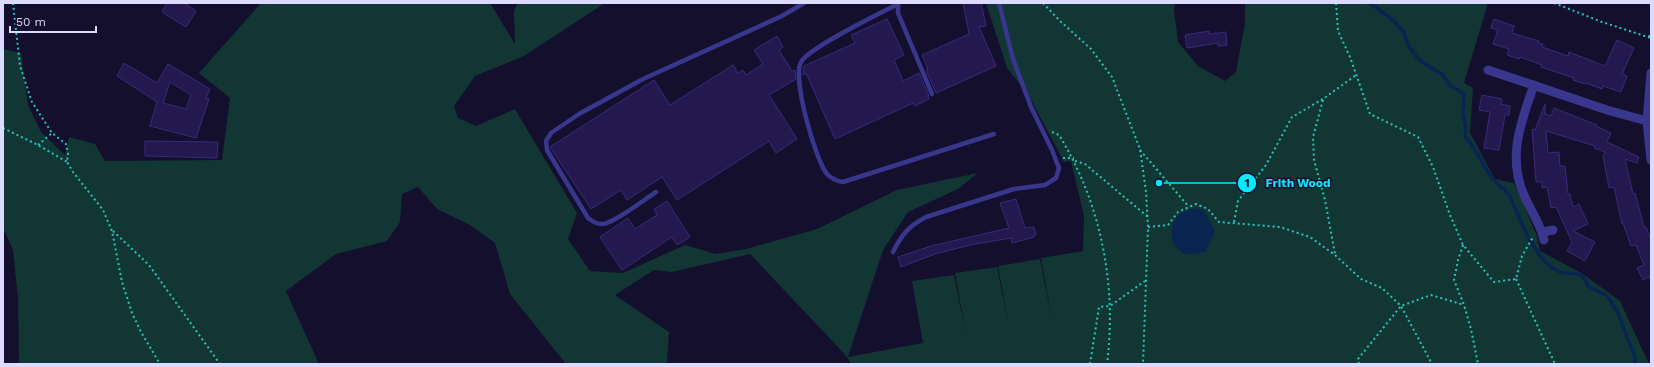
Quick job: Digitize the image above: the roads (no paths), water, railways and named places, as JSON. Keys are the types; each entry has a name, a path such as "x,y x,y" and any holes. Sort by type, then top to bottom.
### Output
{"street":[{"path":"1488,71 1607,110 1647,121"},
{"path":"1651,73 1647,121 1651,160"},
{"path":"1534,85 1518,133 1515,149 1515,164 1523,195 1543,236 1553,230"}],"lane":[{"path":"656,192 617,217 603,224 595,223 588,218 547,150 546,141 551,133 579,114 643,79 782,16 804,3"},
{"path":"932,94 898,13 898,3 814,50 800,63 799,78 808,130 827,174 834,180 843,182 994,134"},
{"path":"894,252 901,237 914,224 926,216 1014,189 1045,185 1056,178 1059,168 1031,107 1013,59 999,3"}],"water":[{"path":"1195,208 1204,211 1215,231 1206,251 1187,254 1176,248 1173,242 1173,224 1180,214"}],"waterway":[{"path":"1370,3 1393,20 1403,31 1409,47 1419,60 1443,75 1450,85 1464,94 1463,114 1466,129 1465,137 1492,178 1509,195 1527,235 1536,250 1548,265 1561,272 1581,275 1584,277 1588,286 1606,295 1618,313 1635,358 1635,364"}],"place":[{"name":"Frith Wood","path":"1159,183"}]}
